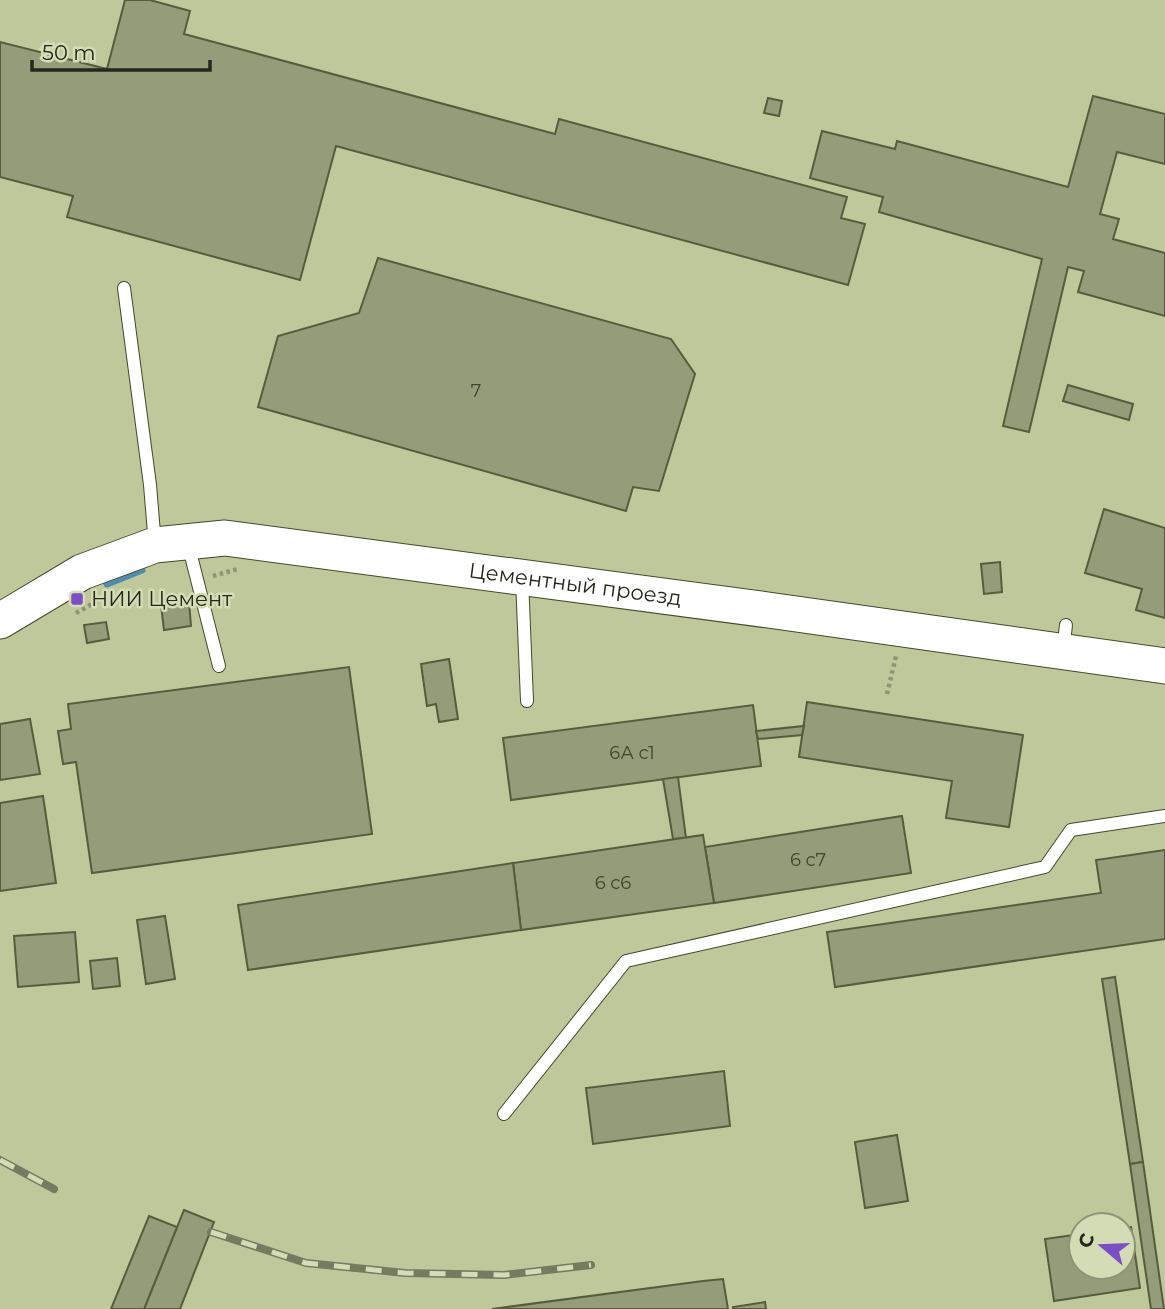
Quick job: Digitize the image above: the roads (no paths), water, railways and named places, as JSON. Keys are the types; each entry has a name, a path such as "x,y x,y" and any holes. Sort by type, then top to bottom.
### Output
{"street":[{"name":"Цементный проезд","path":"0,621 82,572 171,543 225,538 522,579 1064,638 1165,666"}],"lane":[{"path":"124,288 150,485 171,543 204,614 219,666"},
{"path":"522,579 527,701"},
{"path":"504,1114 626,961 1045,867 1071,830 1165,816"}],"waterway":[{"path":"107,584 142,570"}],"railway":[{"path":"0,1160 54,1189"},
{"path":"211,1232 306,1263 405,1273 504,1275 591,1265"}],"place":[{"name":"НИИ Цемент","path":"77,599"}]}
